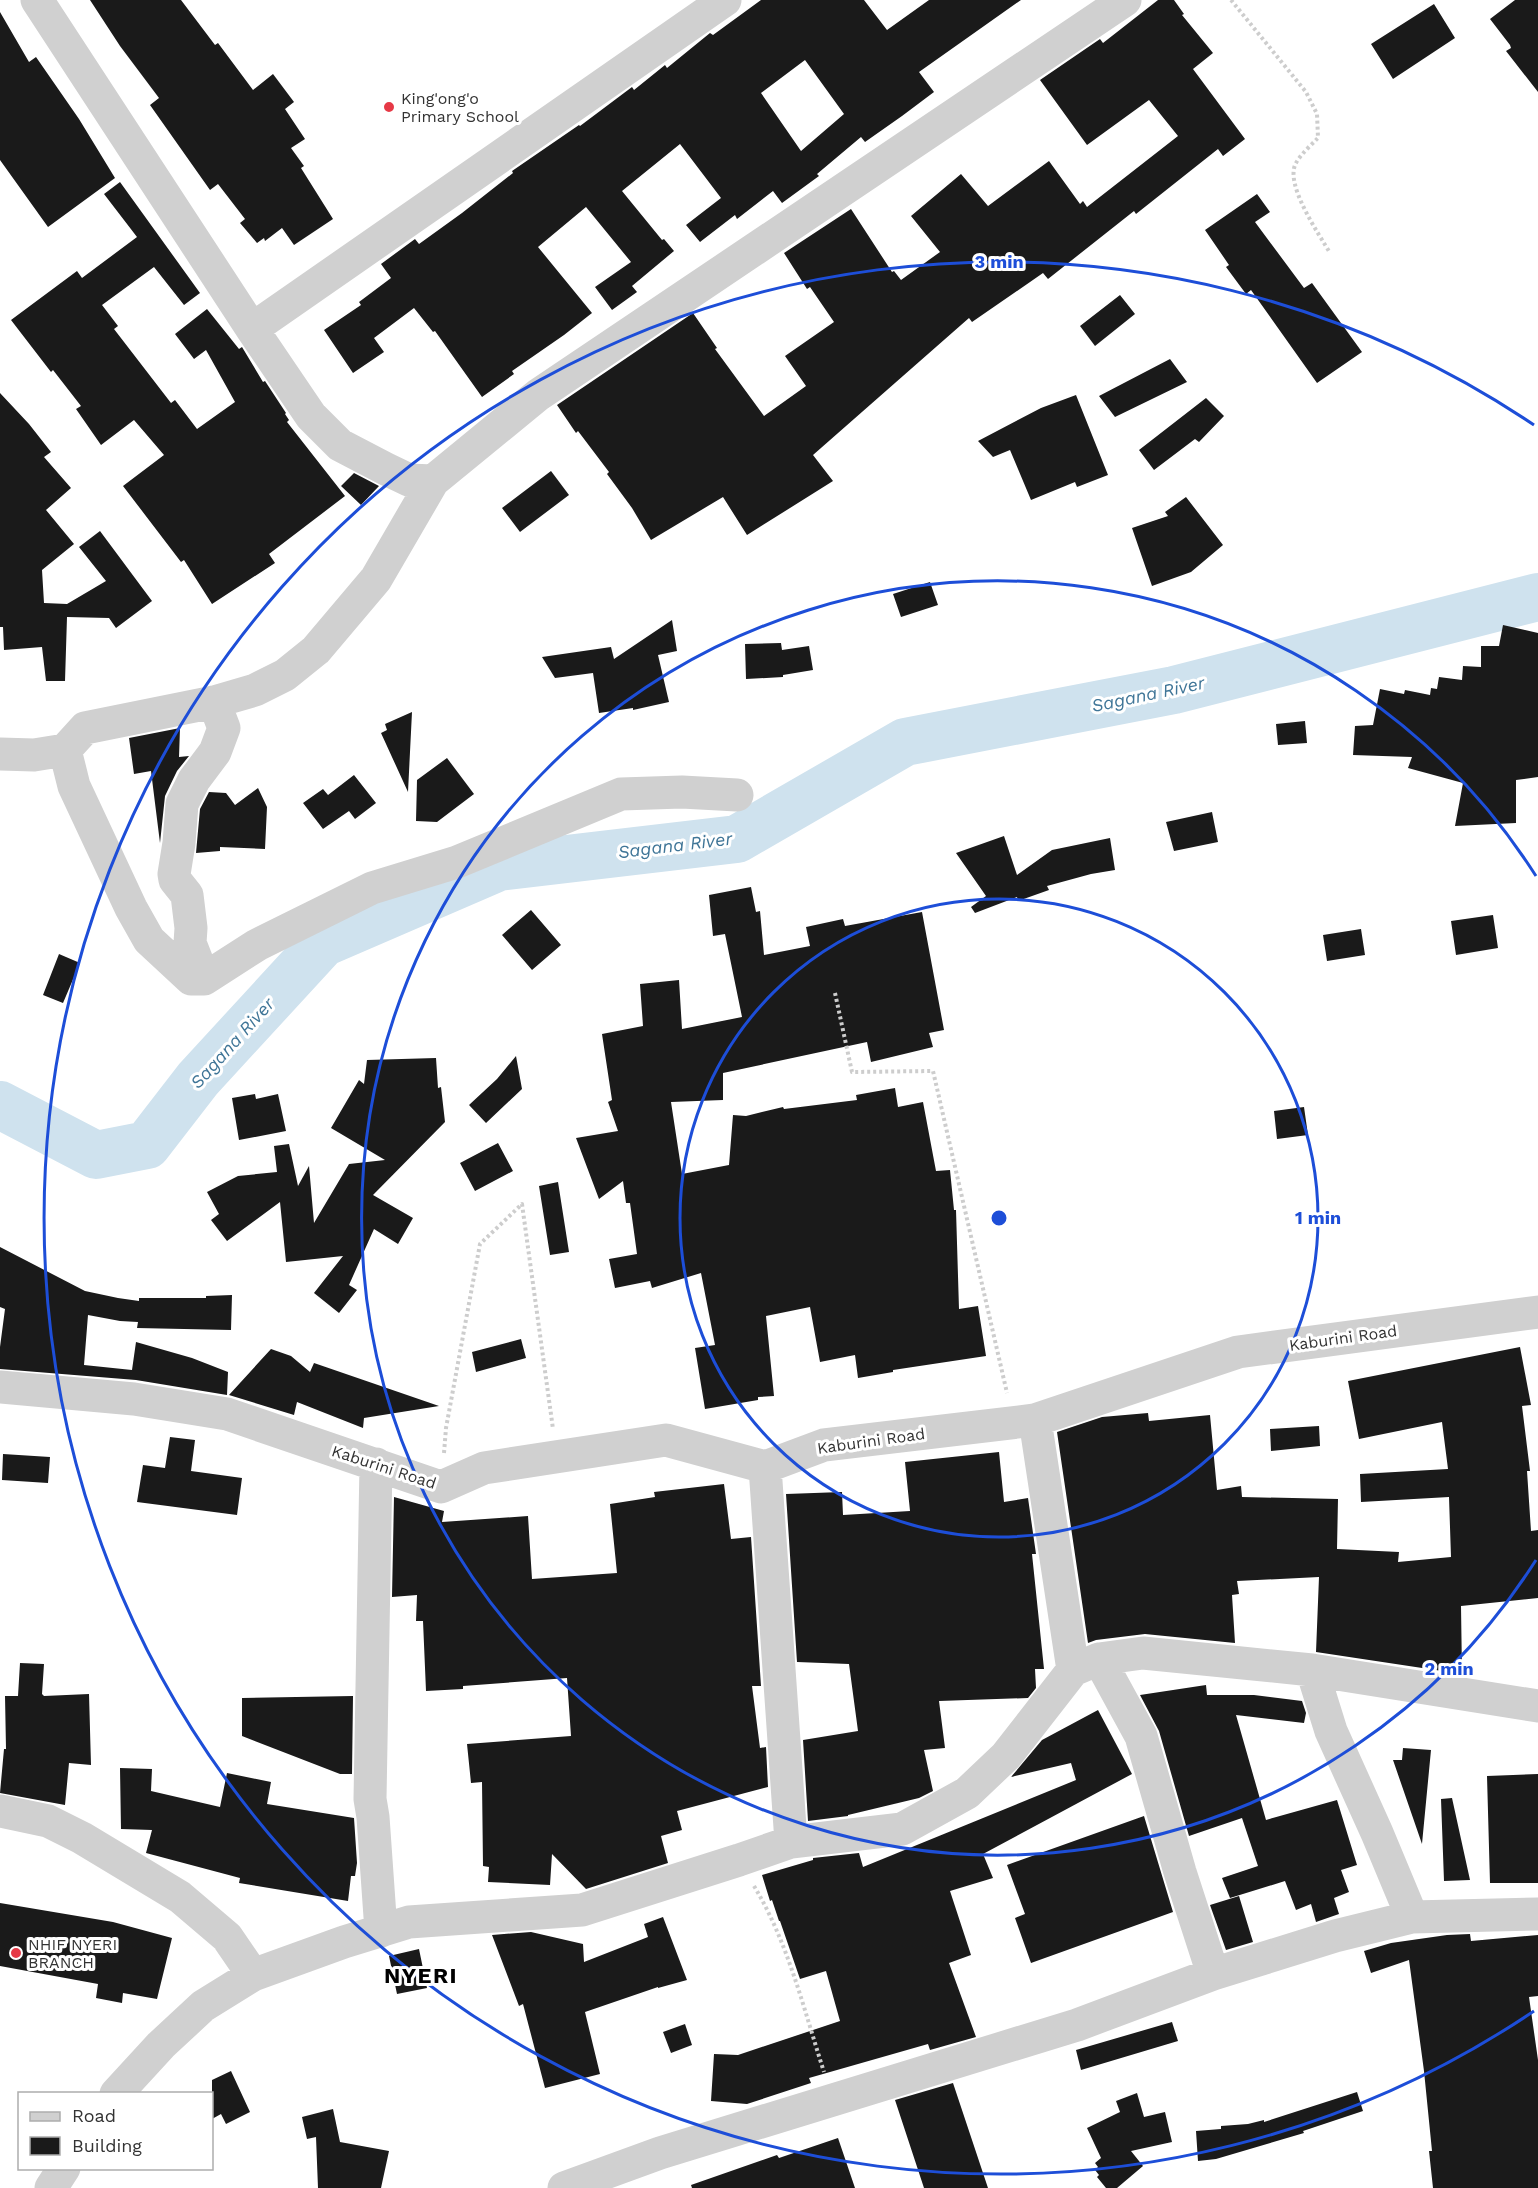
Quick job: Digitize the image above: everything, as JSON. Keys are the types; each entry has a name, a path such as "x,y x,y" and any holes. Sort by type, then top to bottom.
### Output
{"street":[{"path":"37,0 311,416 340,445 409,480 433,482"},
{"path":"252,329 725,0"},
{"path":"0,754 34,755 65,750 85,728 214,702 255,690 285,675 316,650 376,579 433,482 538,395 1125,0"},
{"path":"204,978 190,943 191,928 187,895 175,880 174,874 182,804 194,780 215,752 224,728 214,702"},
{"path":"65,750 74,786 119,885 149,940 191,979 204,978 257,945 372,888 457,862 621,794 682,792 737,795"},
{"name":"Kaburini Road","path":"0,1387 134,1399 227,1414 441,1486 484,1468 666,1440 765,1467 824,1445 1024,1422 1238,1352 1538,1312"},
{"path":"1024,1422 1086,1664 1141,1736 1180,1872 1213,1974"},
{"path":"376,1464 370,1799 381,1931"},
{"path":"765,1467 791,1842"},
{"path":"118,2092 161,2045 203,2006 253,1975 344,1942 409,1922 582,1910 791,1842 902,1829 967,1793 1006,1756 1086,1664 1143,1653 1312,1670 1538,1706"},
{"path":"1312,1670 1331,1731 1412,1917"},
{"path":"0,1811 48,1821 82,1838 180,1897 227,1937 253,1975"},
{"path":"564,2188 660,2153 1077,2025 1213,1974 1335,1936 1412,1917 1538,1914"},
{"path":"51,2188 63,2170"}],"path":[{"path":"1232,0 1306,92 1317,114 1318,138 1295,164 1293,179 1298,195 1330,253"},
{"path":"835,993 852,1072 933,1071 1024,1422"},
{"path":"441,1486 446,1428 480,1244 522,1204 556,1457"},
{"path":"739,1860 765,1904 774,1926 834,2101"}],"building":[{"path":"90,0 181,0 215,45 218,43 253,90 273,74 294,102 285,109 305,139 291,148 304,166 301,168 333,219 294,245 282,228 265,241 264,238 257,243 240,223 245,219 218,184 210,190 150,105 159,98 120,46"},
{"path":"761,0 864,0 887,30 929,0 1021,0 919,72 934,92 865,142 861,137 817,174 819,176 782,203 773,191 737,219 735,215 700,242 686,225 721,198 680,144 622,191 662,240 664,239 674,251 632,286 637,292 612,310 595,287 631,262 586,207 538,247 592,313 512,371 514,374 482,397 435,331 433,332 414,308 374,338 384,352 353,373 324,330 361,305 359,302 391,278 381,264 415,239 419,244 513,173 512,171 580,126 632,87 634,90 665,65 667,68 710,33 713,35","holes":["805,60 844,114 801,151 761,93"]},
{"path":"1158,0 1174,0 1184,14 1182,15 1213,53 1193,69 1245,139 1223,156 1218,149 1136,214 1134,211 1048,279 1043,273 972,322 969,318 813,455 833,481 747,535 723,497 651,540 632,508 607,474 609,472 578,431 576,433 557,405 693,313 717,348 715,349 764,416 806,386 785,356 834,322 810,287 807,289 784,253 851,209 892,272 894,271 901,280 940,252 911,216 961,174 988,206 1049,161 1080,204 1083,201 1087,207 1178,136 1149,100 1087,145 1040,80 1100,39 1103,43"},
{"path":"1515,0 1538,0 1538,92 1506,51 1511,48 1510,45 1490,19"},
{"path":"1434,4 1455,38 1393,79 1371,44"},
{"path":"0,12 29,62 36,57 79,119 115,178 48,227 0,160"},
{"path":"120,182 200,293 184,305 154,267 102,305 118,326 114,329 171,403 175,400 197,429 235,402 206,350 194,359 175,334 207,309 239,349 242,347 263,382 265,381 286,413 289,420 287,422 345,496 269,554 275,563 212,604 184,560 181,562 123,486 164,455 134,420 101,445 76,409 81,406 53,370 51,372 11,320 77,271 82,278 137,237 104,194"},
{"path":"1257,194 1270,212 1255,222 1304,288 1312,283 1362,352 1317,383 1251,290 1246,294 1226,267 1229,265 1205,230"},
{"path":"1120,295 1135,314 1095,346 1080,326"},
{"path":"1170,359 1187,382 1115,417 1099,396"},
{"path":"0,393 51,452 44,457 71,488 46,510 74,544 42,570 44,603 67,604 106,581 79,547 100,531 152,601 116,628 109,618 67,617 65,681 46,681 42,647 4,650 3,627 0,627"},
{"path":"1076,395 1108,475 1077,487 1075,482 1031,500 1010,450 993,457 978,441 1041,408"},
{"path":"1206,398 1224,416 1199,442 1195,439 1154,470 1139,450"},
{"path":"551,471 569,495 520,532 502,508"},
{"path":"354,473 379,486 361,505 341,486"},
{"path":"1186,497 1223,545 1191,572 1152,586 1132,528 1168,516 1165,512"},
{"path":"930,582 938,605 901,617 893,594"},
{"path":"672,620 677,651 658,655 669,702 633,710 633,708 599,713 593,673 555,678 542,657 611,647 614,659"},
{"path":"1503,625 1538,633 1538,777 1516,780 1516,823 1455,826 1463,783 1408,768 1412,757 1353,755 1355,726 1373,725 1380,689 1404,694 1405,690 1430,695 1431,688 1437,689 1439,677 1462,680 1463,666 1481,667 1481,646 1499,646"},
{"path":"781,643 782,650 809,646 813,670 783,675 783,677 746,679 745,644"},
{"path":"412,712 408,792 381,733 387,730 385,724"},
{"path":"1305,721 1307,743 1278,745 1276,724"},
{"path":"180,728 179,757 189,756 177,771 165,796 160,843 151,771 134,774 129,738"},
{"path":"447,758 474,794 437,822 416,821 417,780"},
{"path":"354,775 376,803 355,819 349,811 323,829 303,803 323,789 328,795"},
{"path":"258,788 267,807 265,849 220,847 220,851 196,853 200,809 209,792 226,793 235,805"},
{"path":"1212,812 1218,842 1174,851 1166,822"},
{"path":"1004,836 1017,875 1052,850 1110,838 1115,870 1047,886 1049,890 1018,901 1017,897 975,913 971,907 986,896 956,853"},
{"path":"751,887 756,912 760,911 764,955 810,946 806,927 843,919 845,926 922,912 944,1030 929,1033 933,1047 871,1062 867,1042 723,1073 723,1100 671,1102 682,1174 729,1165 733,1115 746,1116 783,1107 784,1109 857,1100 856,1095 895,1088 898,1107 923,1102 936,1171 950,1170 954,1210 956,1210 959,1309 978,1306 986,1356 893,1370 893,1372 858,1378 855,1355 820,1362 810,1307 766,1316 774,1396 758,1397 758,1400 705,1409 695,1348 715,1345 701,1273 652,1288 650,1281 615,1288 609,1259 637,1254 630,1203 626,1203 623,1181 599,1199 576,1138 618,1131 608,1102 612,1100 602,1034 643,1026 640,984 679,980 682,1029 742,1017 725,934 713,936 709,895"},
{"path":"531,910 561,945 532,970 502,935"},
{"path":"1493,915 1498,948 1456,955 1451,921"},
{"path":"1361,929 1365,955 1327,961 1323,935"},
{"path":"59,954 80,963 63,1003 43,995"},
{"path":"516,1056 522,1089 486,1123 469,1105 497,1079"},
{"path":"436,1058 438,1088 441,1087 445,1122 373,1195 413,1218 398,1244 374,1229 349,1285 357,1290 339,1313 314,1293 343,1256 286,1262 280,1202 227,1241 211,1220 219,1214 207,1192 238,1176 277,1172 274,1146 289,1144 298,1186 309,1166 314,1223 349,1164 385,1160 331,1128 359,1080 364,1084 367,1060"},
{"path":"255,1094 256,1099 278,1094 286,1131 239,1140 232,1098"},
{"path":"1304,1107 1308,1135 1277,1139 1274,1111"},
{"path":"498,1143 513,1171 475,1191 460,1163"},
{"path":"558,1182 569,1252 550,1255 539,1186"},
{"path":"0,1247 85,1291 118,1298 139,1301 139,1298 206,1298 206,1296 232,1295 231,1330 137,1328 138,1322 88,1315 84,1365 132,1370 136,1342 192,1358 228,1372 227,1395 136,1380 0,1369 0,1347 5,1309 0,1307"},
{"path":"521,1339 526,1358 476,1372 472,1352"},
{"path":"1520,1347 1531,1405 1522,1406 1530,1471 1527,1471 1531,1531 1538,1530 1538,1598 1461,1606 1462,1674 1316,1652 1319,1577 1237,1581 1239,1594 1232,1595 1235,1643 1145,1634 1088,1643 1057,1432 1102,1417 1148,1413 1149,1421 1210,1415 1217,1490 1241,1486 1242,1497 1338,1499 1337,1549 1399,1552 1398,1562 1451,1557 1449,1497 1361,1502 1360,1474 1448,1469 1442,1422 1359,1439 1348,1381"},
{"path":"271,1349 291,1356 310,1372 314,1363 439,1406 364,1418 363,1428 297,1402 294,1415 229,1395"},
{"path":"1319,1426 1320,1446 1271,1451 1270,1429"},
{"path":"170,1437 195,1440 191,1471 242,1478 237,1515 137,1502 143,1465 165,1468"},
{"path":"999,1452 1004,1502 1028,1498 1036,1554 1032,1554 1044,1669 1035,1669 1036,1688 1028,1698 939,1701 945,1748 924,1750 933,1791 919,1798 848,1816 808,1821 803,1740 858,1731 849,1664 797,1662 786,1494 842,1492 843,1515 910,1511 905,1462"},
{"path":"3,1454 50,1457 48,1483 2,1480"},
{"path":"724,1484 731,1539 751,1537 761,1686 752,1686 760,1748 766,1747 768,1787 677,1811 682,1830 661,1836 668,1863 586,1889 552,1854 550,1885 488,1882 489,1867 483,1866 482,1782 471,1783 467,1744 571,1736 567,1678 426,1691 423,1621 416,1621 417,1595 392,1597 394,1497 444,1511 442,1522 528,1516 532,1579 617,1573 610,1504 655,1497 654,1492"},
{"path":"20,1663 44,1664 42,1694 44,1696 89,1694 91,1765 69,1763 65,1805 0,1793 4,1749 6,1749 5,1696 18,1696"},
{"path":"1206,1685 1207,1695 1254,1695 1302,1701 1306,1713 1304,1723 1236,1715 1266,1820 1337,1800 1357,1865 1341,1870 1349,1892 1334,1898 1339,1914 1316,1922 1311,1904 1296,1910 1285,1881 1230,1898 1222,1878 1258,1866 1242,1818 1189,1836 1159,1731 1140,1695"},
{"path":"353,1696 352,1774 340,1774 242,1736 242,1698"},
{"path":"1098,1710 1132,1774 983,1854 993,1878 950,1891 971,1955 949,1963 976,2037 930,2050 928,2044 809,2078 811,2083 747,2104 711,2101 714,2054 738,2055 840,2021 826,1971 800,1979 762,1875 813,1860 813,1858 859,1853 863,1867 1076,1780 1071,1763 1011,1777 1042,1740"},
{"path":"1403,1748 1431,1750 1422,1844 1393,1760 1402,1760"},
{"path":"120,1768 152,1769 151,1791 220,1807 227,1773 271,1782 267,1804 354,1818 357,1863 355,1876 351,1876 348,1901 239,1883 240,1878 146,1853 152,1830 121,1829"},
{"path":"1538,1774 1538,1883 1490,1883 1487,1776"},
{"path":"1452,1798 1470,1880 1444,1881 1441,1799"},
{"path":"1144,1816 1173,1912 1031,1963 1015,1918 1025,1914 1007,1865"},
{"path":"1239,1896 1253,1942 1226,1950 1210,1905"},
{"path":"0,1903 113,1922 172,1938 157,1999 123,1993 122,2003 96,1998 98,1984 0,1966"},
{"path":"663,1917 687,1980 658,1987 585,2012 600,2074 545,2088 523,2004 519,2006 492,1935 531,1932 583,1944 584,1962 648,1937 644,1924"},
{"path":"1470,1934 1471,1941 1538,1935 1538,1996 1529,1997 1538,2060 1538,2188 1433,2188 1429,2151 1432,2151 1424,2071 1409,1960 1371,1973 1364,1951 1391,1943"},
{"path":"419,1949 427,1988 397,1994 389,1956"},
{"path":"1172,2022 1178,2041 1081,2070 1076,2050"},
{"path":"685,2024 692,2045 671,2053 663,2032"},
{"path":"231,2071 250,2112 226,2124 221,2114 213,2118 212,2080"},
{"path":"953,2083 988,2188 924,2188 895,2100"},
{"path":"1357,2092 1363,2111 1303,2131 1304,2133 1216,2159 1198,2161 1196,2131 1221,2129 1221,2126 1264,2120 1264,2122"},
{"path":"1137,2093 1144,2117 1165,2112 1172,2142 1131,2151 1143,2166 1117,2188 1106,2188 1097,2177 1099,2175 1095,2170 1098,2167 1095,2163 1101,2158 1087,2128 1120,2112 1116,2101"},
{"path":"333,2109 340,2142 389,2151 381,2188 318,2188 316,2137 307,2139 302,2117"},
{"path":"838,2138 855,2188 692,2188 691,2185 777,2155 779,2158"}],"waterway":[{"name":"Sagana River","path":"0,1105 96,1155 147,1145 198,1079 323,943 499,867 737,839 905,742 1174,690 1538,597"}],"place":[{"name":"King'ong'o Primary School","path":"389,107"},
{"name":"NHIF NYERI BRANCH","path":"16,1953"}],"district":[{"name":"NYERI","path":"421,1975"}]}
